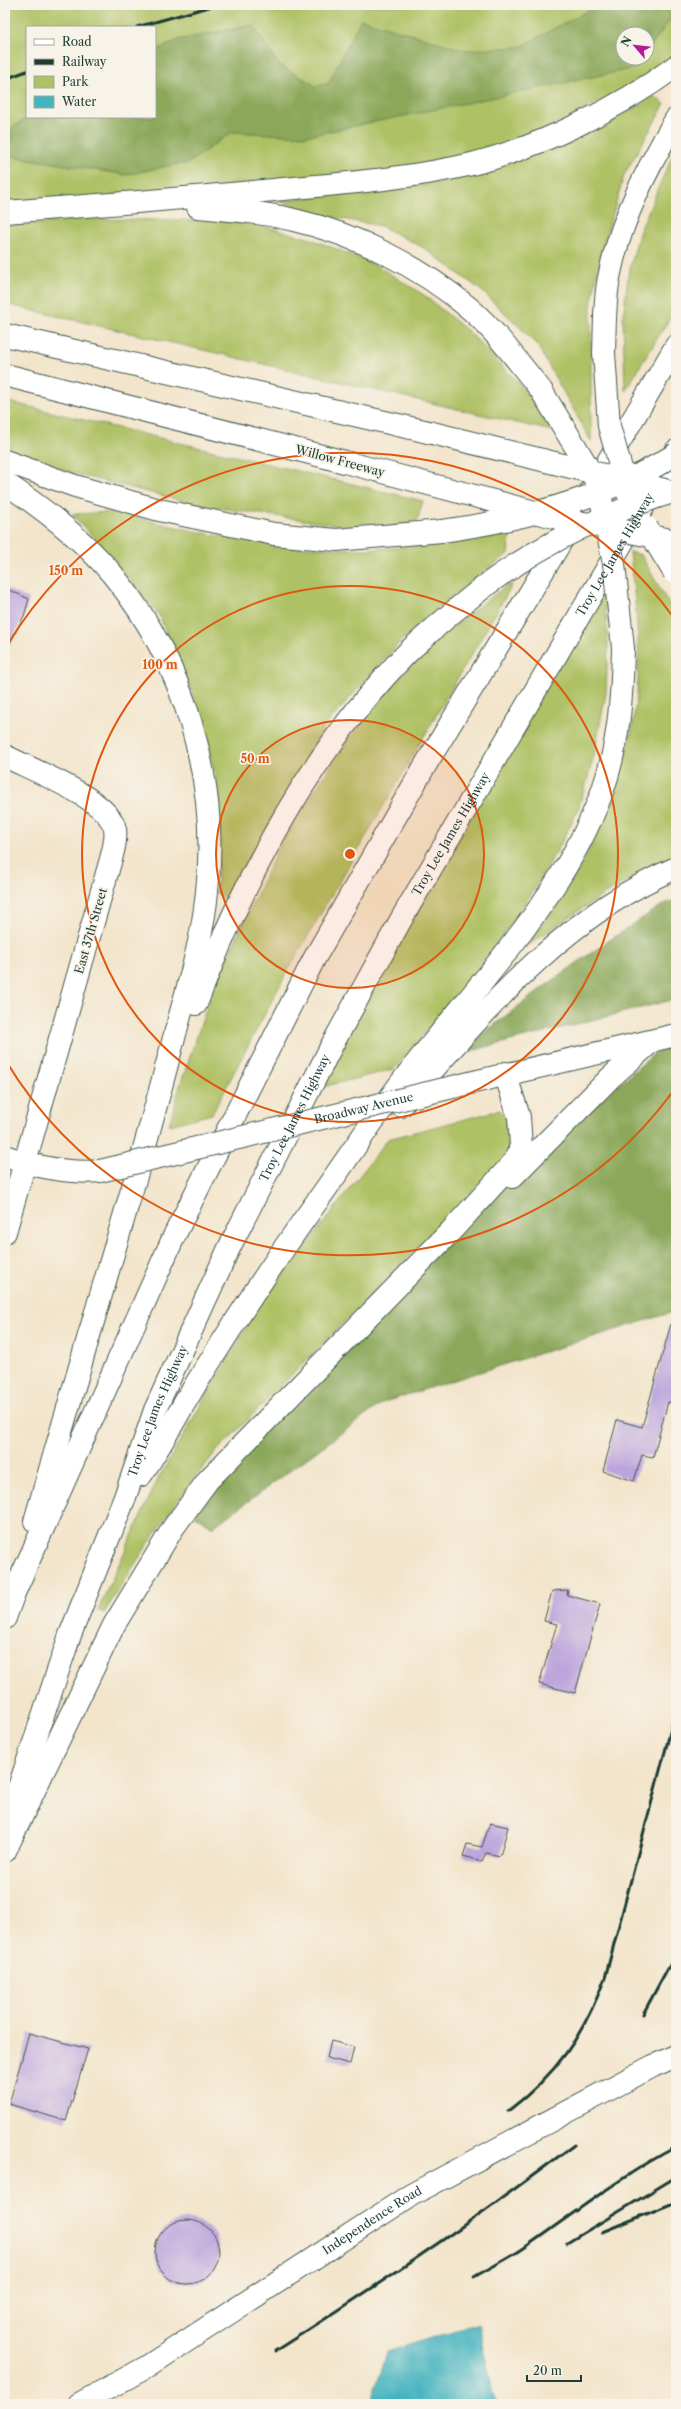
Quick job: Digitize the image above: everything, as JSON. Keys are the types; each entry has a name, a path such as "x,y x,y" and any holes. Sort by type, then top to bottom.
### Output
{"main road":[{"path":"5,212 138,202 384,179 473,163 535,143 574,126 676,66"},
{"path":"675,573 654,541 629,496 609,426 604,353 609,275 618,238 639,189 676,119"},
{"path":"126,1497 160,1447 184,1403 249,1298 416,1063 502,957 562,873 586,830 603,791 614,750 620,717 623,648 614,564 598,484 542,390 499,338 470,309 433,279 392,257 355,240 294,220 248,211 138,202"},
{"path":"5,335 424,431 676,492"},
{"path":"14,1593 175,1234 314,959 423,769 519,613 676,346"},
{"name":"Willow Freeway","path":"5,375 558,518 676,541"},
{"name":"Troy Lee James Highway","path":"5,1829 70,1635 126,1497 155,1410 229,1248 332,1045 403,916 676,451"},
{"path":"5,461 75,486 159,510 274,534 336,540 442,531 497,521 563,505 617,484 676,454"},
{"path":"5,483 39,506 82,544 111,573 135,604 170,667 189,716 200,759 206,791 210,858 206,901 196,958 152,1118 14,1593 5,1618"},
{"path":"152,1118 204,982 240,900 271,840 330,744 362,702 410,650 458,607 496,578 546,546 593,523 676,492"},
{"name":"East 37th Street","path":"5,756 91,800 108,816 115,829 110,866 15,1159 5,1232"},
{"path":"317,1201 501,993 571,931 617,900 676,868"},
{"name":"Broadway Avenue","path":"15,1159 59,1171 78,1173 100,1171 478,1081 505,1073 676,1035"},
{"path":"452,1231 523,1167 610,1078 652,1041"},
{"path":"5,1851 86,1679 114,1625 173,1528 208,1480 452,1231 515,1161 521,1146 519,1117 505,1073"},
{"name":"Independence Road","path":"79,2404 145,2368 411,2195 653,2066 676,2056"}],"green space":[{"path":"5,5 676,5 676,66 473,163 5,212"},
{"path":"607,5 676,5 676,11 655,41 655,26 615,26 615,66 637,66 636,68 306,136 232,132 187,164 177,164 126,175 11,156 11,128 27,118 156,118 156,51 178,40 253,25 278,64 316,86 328,84 361,19 464,50 520,47 587,11"},
{"path":"651,95 665,104 624,175 602,251 591,305 591,441 536,343 482,291 424,248 381,226 321,215 278,201 450,181 562,145 642,104"},
{"path":"676,147 676,308 625,391 623,318 628,277 639,233"},
{"path":"88,219 244,221 311,239 374,264 424,295 469,332 525,390 552,431 5,304 5,226"},
{"path":"5,401 423,501 417,521 379,531 199,505 68,472 5,447"},
{"path":"116,512 203,533 291,546 320,548 390,548 510,535 508,554 460,590 400,642 323,728 227,899 216,893 220,840 220,799 205,731 191,691 159,615 112,558 72,514"},
{"path":"630,552 641,555 676,617 676,855 618,886 527,946 562,896 585,857 608,808 625,756 636,704 638,679 636,615"},
{"path":"507,585 512,585 288,970 212,1114 169,1125 180,1086 215,983 281,843 350,737 402,675 447,631"},
{"path":"604,587 608,644 606,693 594,755 586,784 578,810 559,847 530,896 505,932 449,1006 394,1069 314,1089"},
{"path":"676,900 676,999 459,1054 508,1014 585,957 664,904"},
{"path":"676,1035 676,1311 384,1402 213,1527 186,1510 523,1167"},
{"path":"500,1110 510,1123 512,1129 511,1141 505,1163 489,1175 214,1454 184,1492 156,1532 104,1613 98,1610 157,1481 254,1313 388,1139"}],"water":[{"path":"479,2323 495,2404 371,2404 387,2352"}],"building":[{"path":"5,588 29,599 24,616 5,653"},
{"path":"672,1320 676,1321 676,1403 668,1402 653,1457 642,1455 634,1481 603,1471 617,1420 642,1427"},
{"path":"568,1590 567,1595 600,1604 575,1693 539,1684 557,1624 544,1621 552,1591"},
{"path":"490,1823 508,1827 500,1856 486,1853 482,1861 463,1856 467,1844 482,1847"},
{"path":"29,2033 88,2049 66,2121 9,2104"},
{"path":"331,2041 354,2047 350,2064 327,2058"},
{"path":"181,2220 193,2220 210,2229 217,2240 219,2252 217,2264 210,2275 193,2284 181,2284 169,2279 160,2270 155,2258 155,2246 160,2234 169,2225"}],"railway":[{"path":"141,26 216,5"},
{"path":"5,79 26,71"},
{"path":"508,2111 541,2083 567,2052 578,2036 597,1999 605,1978 676,1710"},
{"path":"643,2014 676,1953"},
{"path":"275,2351 352,2302 427,2251 574,2145"},
{"path":"474,2277 518,2252 618,2182 676,2147"},
{"path":"567,2243 676,2177"},
{"path":"602,2232 676,2202"}]}
